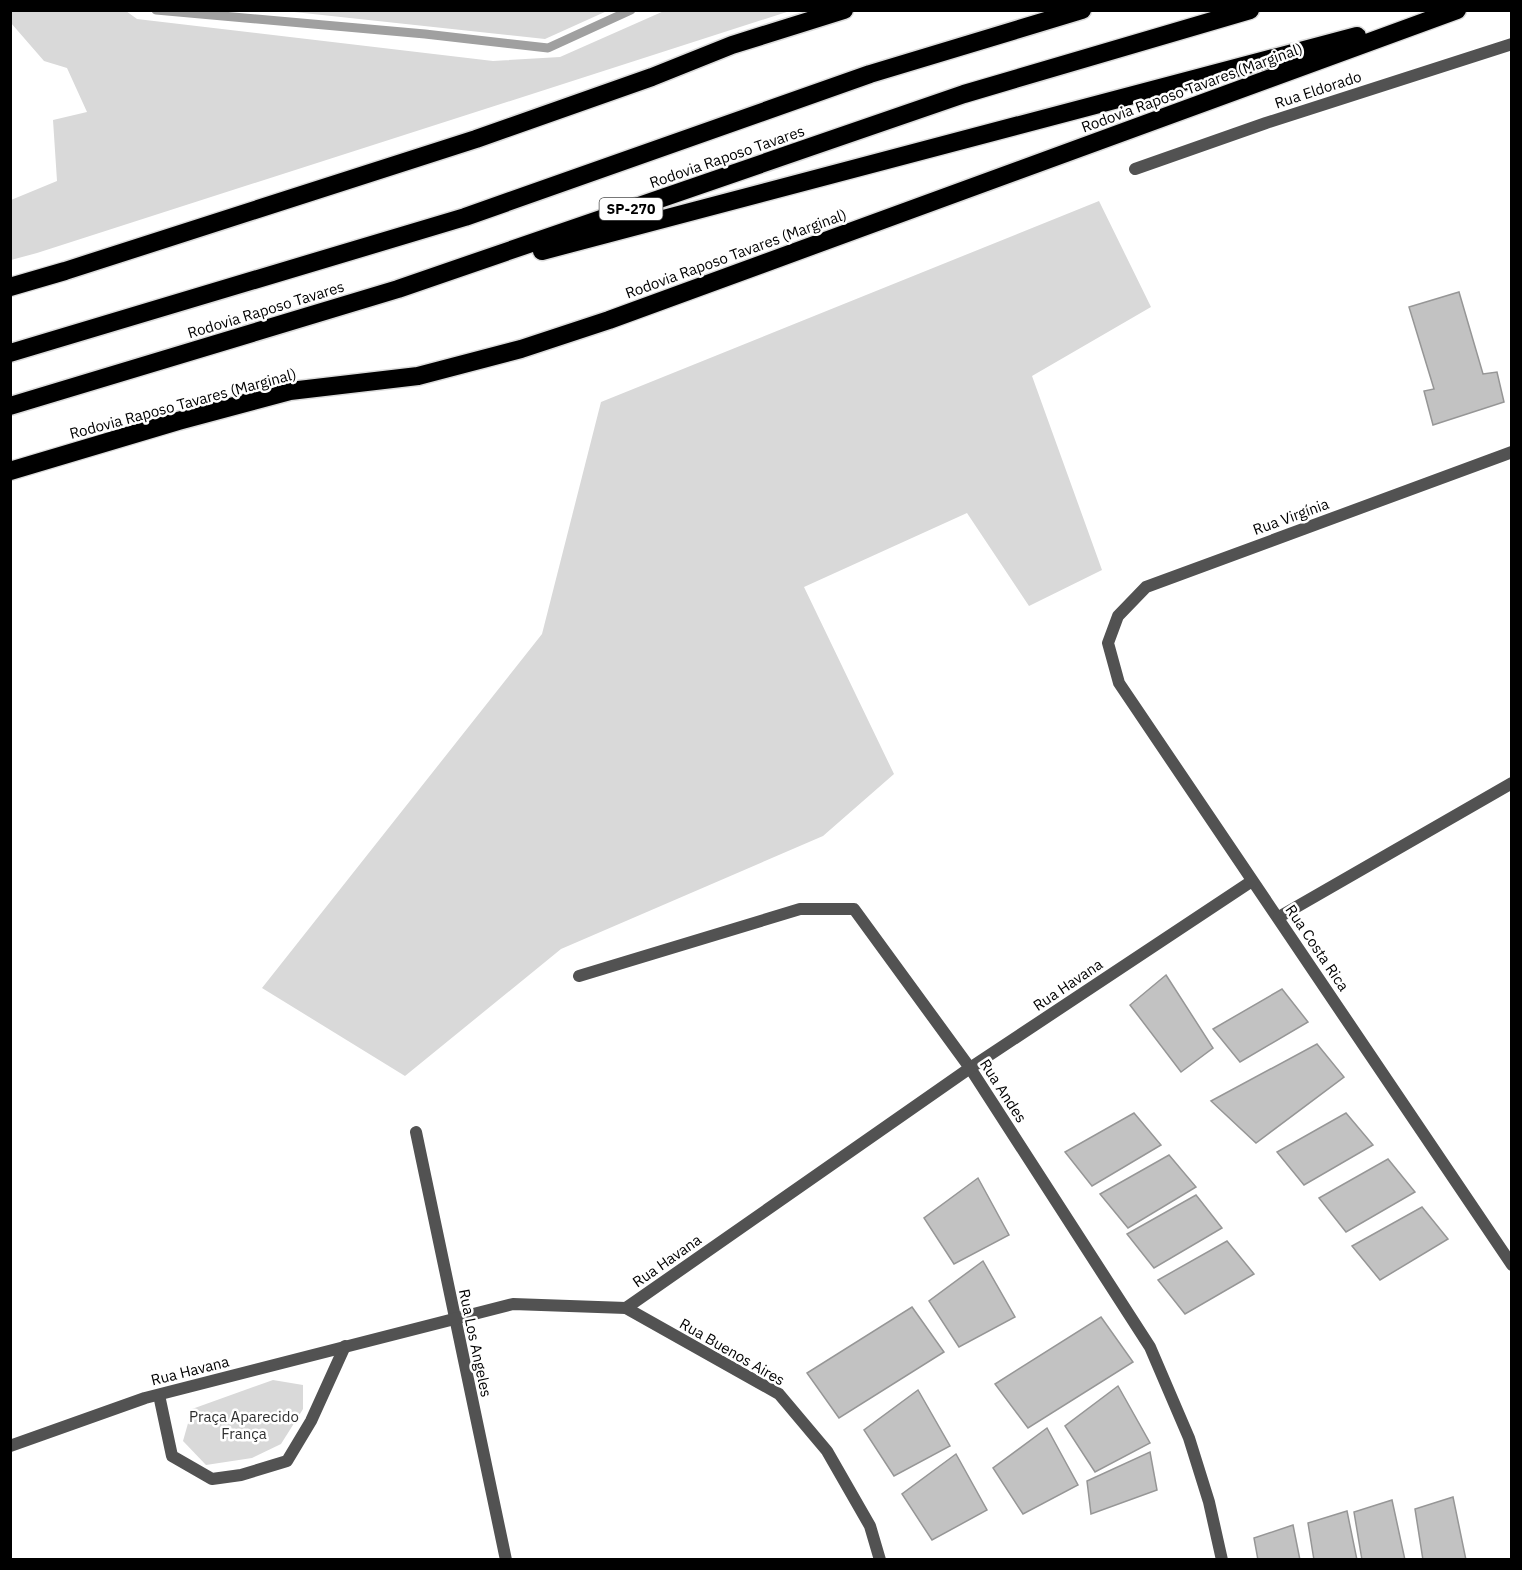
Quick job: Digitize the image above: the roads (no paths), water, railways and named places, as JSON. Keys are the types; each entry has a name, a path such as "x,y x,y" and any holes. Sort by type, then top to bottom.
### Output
{"highway":[{"path":"10,287 476,139 652,77 732,45 844,10"},
{"name":"Rodovia Raposo Tavares","path":"10,353 465,217 870,74 1082,10"},
{"name":"Rodovia Raposo Tavares","path":"10,406 398,289 964,94 1250,10"},
{"path":"398,289 1455,10"},
{"name":"Rodovia Raposo Tavares (Marginal)","path":"10,471 178,421 290,391 418,376 521,349 609,320 1455,10"},
{"path":"10,279 110,257"}],"street":[{"name":"Rua Eldorado","path":"1135,169 1266,123 1512,44"},
{"name":"Rua Virgínia","path":"1108,643 1118,616 1146,587 1512,452"},
{"name":"Rua Costa Rica","path":"1108,643 1119,683 1512,1265"},
{"path":"1279,917 1512,783"},
{"name":"Rua Havana","path":"10,1446 145,1398 513,1304 626,1308 970,1068 1252,881"},
{"name":"Rua Andes","path":"579,976 800,909 854,909 970,1068 1150,1347 1189,1438 1209,1502 1222,1560"},
{"name":"Rua Los Angeles","path":"416,1132 506,1560"},
{"name":"Rua Buenos Aires","path":"626,1308 779,1394 827,1451 870,1526 880,1560"},
{"path":"159,1395 172,1456 212,1479 241,1475 287,1461 311,1421 345,1346"}],"waterway":[{"path":"156,10 425,34 548,48 631,10"}],"park label":[{"name":"Praça Aparecido França","path":"244,1426"}]}
